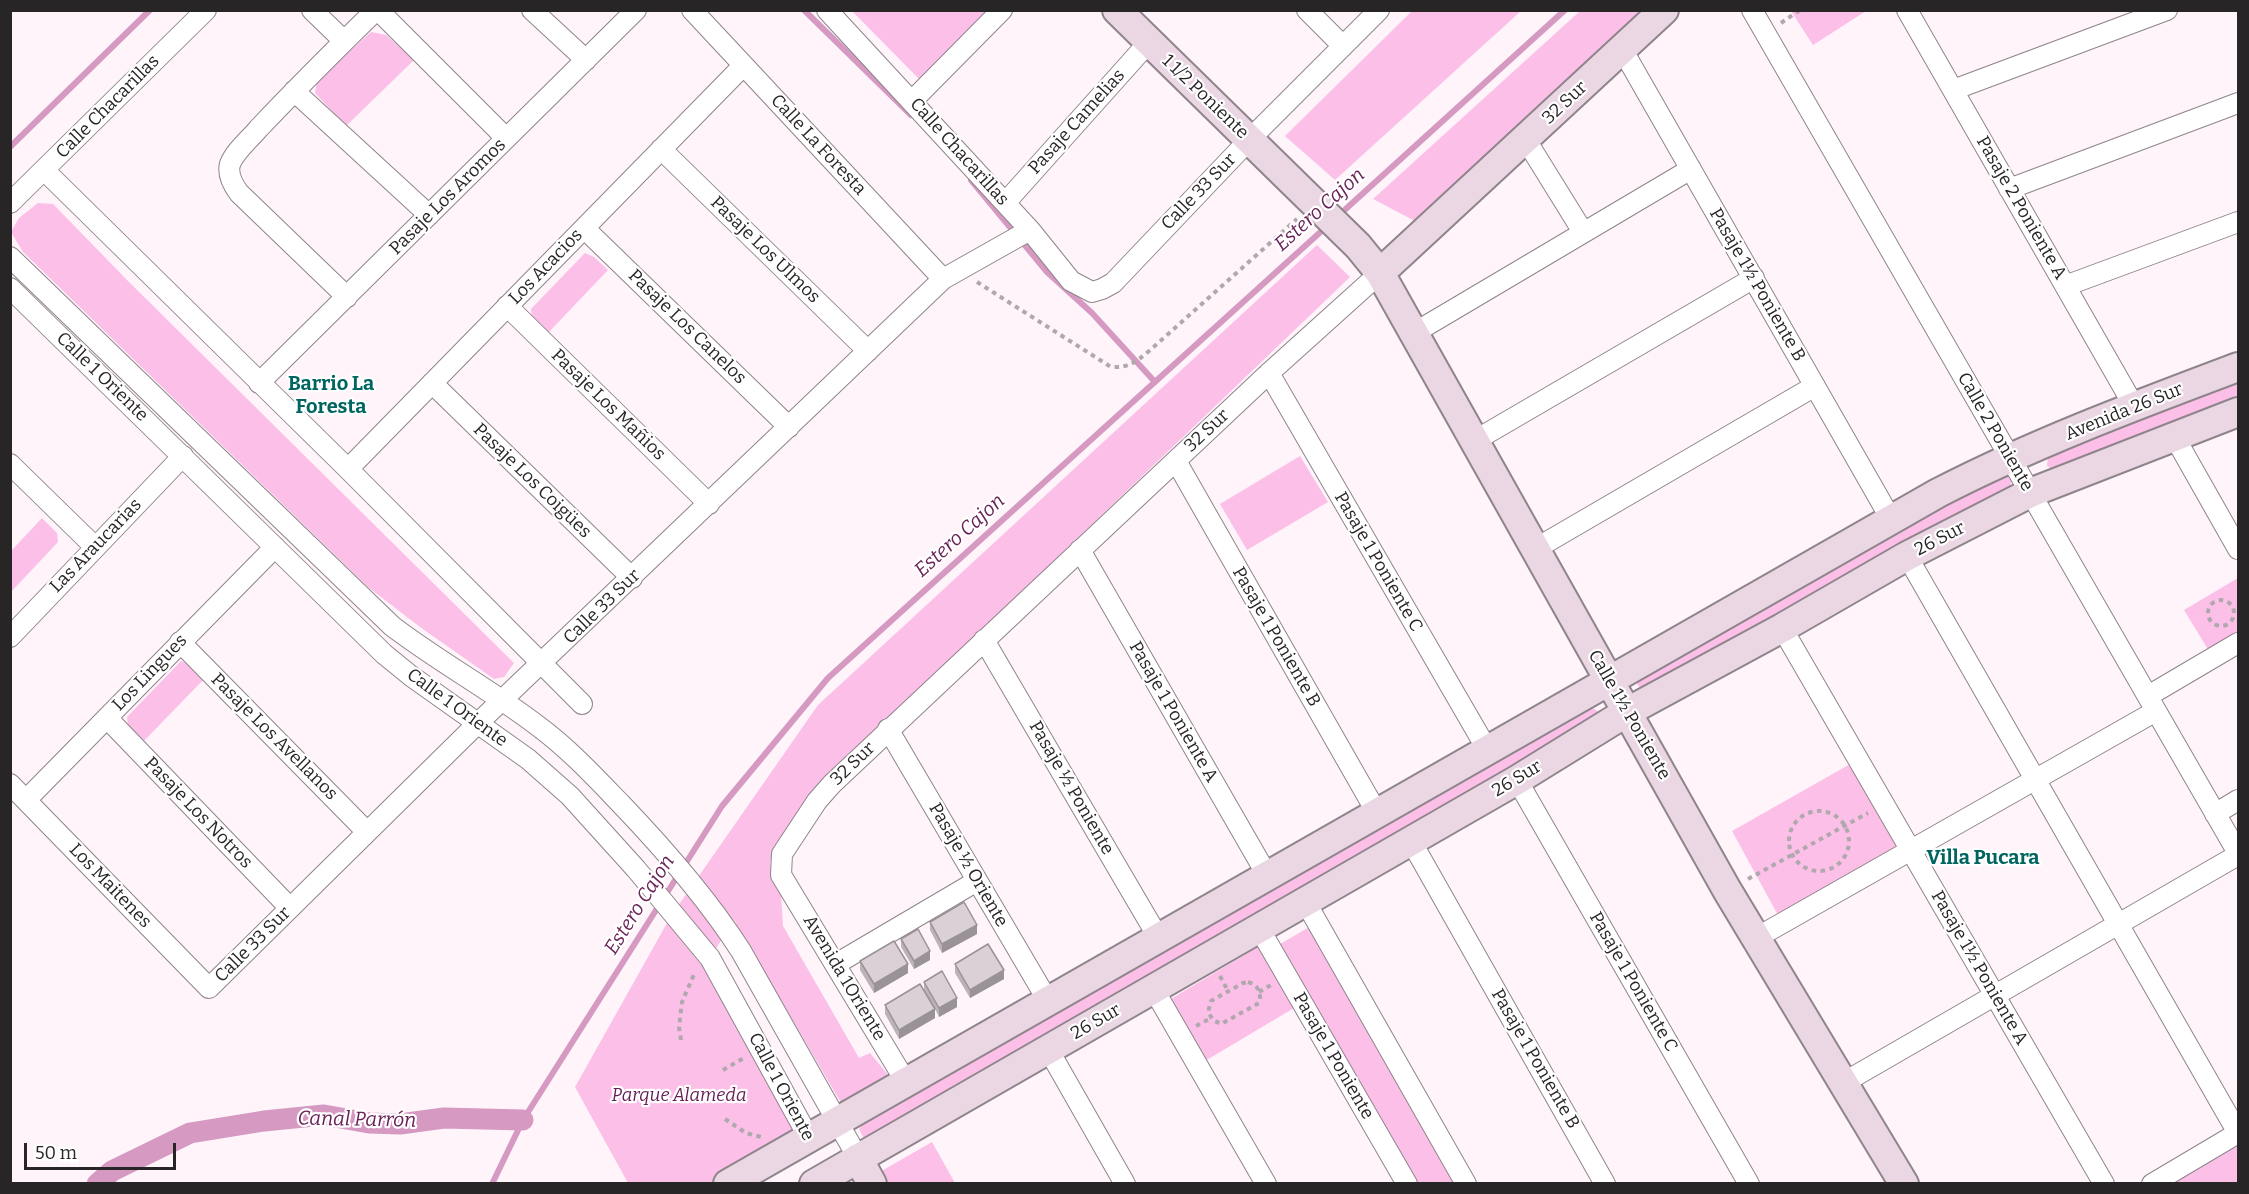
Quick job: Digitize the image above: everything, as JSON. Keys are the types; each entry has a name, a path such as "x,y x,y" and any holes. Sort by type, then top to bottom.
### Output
{"street":[{"name":"Calle Chacarillas","path":"10,203 206,10"},
{"path":"312,10 344,41"},
{"path":"347,297 239,193 232,184 230,174 230,164 238,152 344,41 377,10 506,138"},
{"path":"532,10 586,60"},
{"name":"Pasaje Los Aromos","path":"259,383 636,10"},
{"name":"Calle La Foresta","path":"692,10 743,66 951,275"},
{"path":"912,101 1002,10"},
{"name":"1 1/2 Poniente","path":"1117,10 1358,246"},
{"path":"1307,10 1344,46"},
{"name":"Calle 33 Sur","path":"1092,292 1113,283 1249,140 1379,10"},
{"name":"32 Sur","path":"781,874 782,854 817,801 832,783 1269,373 1526,140 1664,10"},
{"name":"Calle 2 Poniente","path":"1752,10 2238,854"},
{"name":"Pasaje 2 Poniente A","path":"1907,10 2134,406"},
{"path":"1953,90 2167,10"},
{"name":"Calle Chacarillas","path":"828,11 1030,230 1071,281 1092,292"},
{"name":"Pasaje Camelias","path":"1005,203 1149,42"},
{"name":"Pasaje 1½ Poniente B","path":"1622,49 1892,520"},
{"name":"Los Acacios","path":"348,469 743,66"},
{"path":"294,91 429,215"},
{"path":"2009,189 2238,103"},
{"path":"1526,140 1583,232"},
{"name":"Pasaje Los Ulmos","path":"661,149 868,351"},
{"path":"1414,333 1691,169"},
{"path":"44,170 348,469 582,704"},
{"path":"2065,286 2238,222"},
{"name":"Pasaje Los Canelos","path":"584,228 789,427"},
{"name":"Calle 33 Sur","path":"209,988 477,724 868,351 951,275 1030,230"},
{"name":"Calle 1½ Poniente","path":"1358,246 1380,273 1727,890 1904,1184"},
{"name":"Calle 1 Oriente","path":"10,257 392,626 426,652 502,701 570,751 655,840 706,901 741,951 858,1158"},
{"path":"1474,441 1754,278"},
{"name":"Calle 1 Oriente","path":"10,288 384,654 411,676 528,759 570,796 636,869 710,958 809,1138 825,1181"},
{"name":"Pasaje Los Mañios","path":"507,306 709,504"},
{"name":"Avenida 26 Sur","path":"2009,458 2134,406 2238,368"},
{"name":"Pasaje 1 Poniente C","path":"1269,373 1488,751"},
{"name":"Pasaje Los Coigües","path":"432,383 632,578"},
{"path":"1535,549 1815,386"},
{"name":"26 Sur","path":"825,1181 858,1158 1517,780 1627,712 1782,628 1907,556 2030,493 2238,412"},
{"path":"2174,436 2238,549"},
{"name":"Las Araucarias","path":"12,631 183,456"},
{"path":"728,1184 1938,493 2009,458"},
{"name":"Pasaje 1 Poniente B","path":"1176,460 1377,813"},
{"path":"10,464 95,547"},
{"name":"Los Lingues","path":"26,800 275,547"},
{"name":"Pasaje 1 Poniente A","path":"1080,550 1267,875"},
{"path":"1907,556 2238,1133 2152,1184"},
{"name":"Pasaje 1½ Poniente A","path":"1782,628 2104,1184"},
{"name":"Pasaje ½ Poniente","path":"984,640 1158,938"},
{"name":"Pasaje Los Avellanos","path":"180,642 367,832"},
{"path":"1756,938 2035,780 2238,643"},
{"name":"Pasaje Los Notros","path":"106,718 290,909"},
{"name":"Pasaje ½ Oriente","path":"888,729 1048,1001"},
{"name":"Pasaje 1 Poniente C","path":"1517,780 1749,1184"},
{"name":"Los Maitenes","path":"10,784 209,988"},
{"path":"2215,813 2238,800"},
{"name":"Pasaje 1 Poniente B","path":"1411,841 1605,1184"},
{"path":"1843,1083 2238,854"},
{"name":"Avenida 1Oriente","path":"781,874 906,1082"},
{"path":"836,964 978,881"},
{"path":"1305,901 1466,1184"},
{"name":"Pasaje 1 Poniente","path":"1259,928 1407,1184"},
{"path":"1154,988 1266,1184"},
{"path":"1048,1049 1125,1184"},
{"path":"858,1158 872,1184"}],"path":[{"path":"951,275 1111,367 1124,368 1137,362 1298,218 1302,222"},
{"path":"2227,601 2234,608 2234,617 2227,625 2216,626 2210,620 2209,609 2214,602 2227,601"},
{"path":"2234,608 2238,605"},
{"path":"1727,890 1793,856 1884,804"},
{"path":"1824,811 1837,817 1845,826 1849,838 1848,847 1843,859 1834,867 1825,871 1810,870 1793,856 1789,836 1801,816 1824,811"},
{"path":"681,1040 682,1002 696,968"},
{"path":"1243,983 1256,986 1260,994 1258,1003 1221,1024 1208,1014 1211,1001 1243,983"},
{"path":"723,1070 754,1053"}],"green space":[{"path":"852,11 986,11 919,79"},
{"path":"1412,11 1521,11 1335,180 1285,136"},
{"path":"1580,11 1646,11 1415,221 1373,199"},
{"path":"1791,11 1866,11 1813,45"},
{"path":"371,32 386,35 414,60 346,126 315,93 317,81"},
{"path":"38,203 53,204 514,663 504,677 494,679 368,587 23,252 11,232 19,218"},
{"name":"Parque Alameda","path":"1317,245 1350,277 818,787 770,863 781,895 783,926 859,1058 870,1053 890,1077 844,1108 734,920 710,958 803,1147 738,1183 628,1183 575,1087 671,916 818,705"},
{"path":"585,253 594,257 608,270 547,334 532,319 531,309"},
{"path":"2238,381 2238,403 2055,471 2047,466 2048,454"},
{"path":"1300,456 1328,502 1247,550 1220,504"},
{"path":"2007,472 2012,478 2010,488 1650,691 1639,687 1636,680 1884,532"},
{"path":"42,518 57,533 58,542 11,592 11,551"},
{"path":"2238,578 2238,640 2212,656 2184,610"},
{"path":"181,661 190,665 204,679 143,742 128,727 127,717"},
{"path":"1590,706 1599,712 1600,717 867,1140 863,1137 859,1129 864,1122"},
{"path":"1852,763 1900,848 1779,917 1732,831"},
{"path":"1311,926 1460,1183 1412,1183 1275,947"},
{"path":"1258,947 1294,1008 1205,1061 1169,1000"},
{"path":"932,1142 955,1183 884,1183 878,1173"},
{"path":"2238,1142 2238,1183 2169,1183"}],"building":[{"path":"964,902 977,925 942,944 930,922"},
{"path":"918,929 930,951 914,961 901,939"},
{"path":"894,941 908,964 874,984 860,961"},
{"path":"988,944 1004,970 970,990 955,964"},
{"path":"942,971 957,998 939,1008 924,982"},
{"path":"920,984 935,1009 899,1030 885,1005"}],"waterway":[{"path":"10,147 150,10"},
{"path":"804,10 911,115"},
{"name":"Estero Cajon","path":"1338,216 1565,10"},
{"path":"971,180 1047,272 1092,313 1155,382"},
{"name":"Estero Cajon","path":"492,1184 523,1120 722,806 828,678 1326,227"},
{"name":"Canal Parrón","path":"97,1184 112,1171 190,1133 264,1121 324,1115 369,1123 400,1124 444,1118 523,1120"}],"district":[{"name":"Barrio La Foresta","path":"331,396"},
{"name":"Villa Pucara","path":"1983,858"}]}
